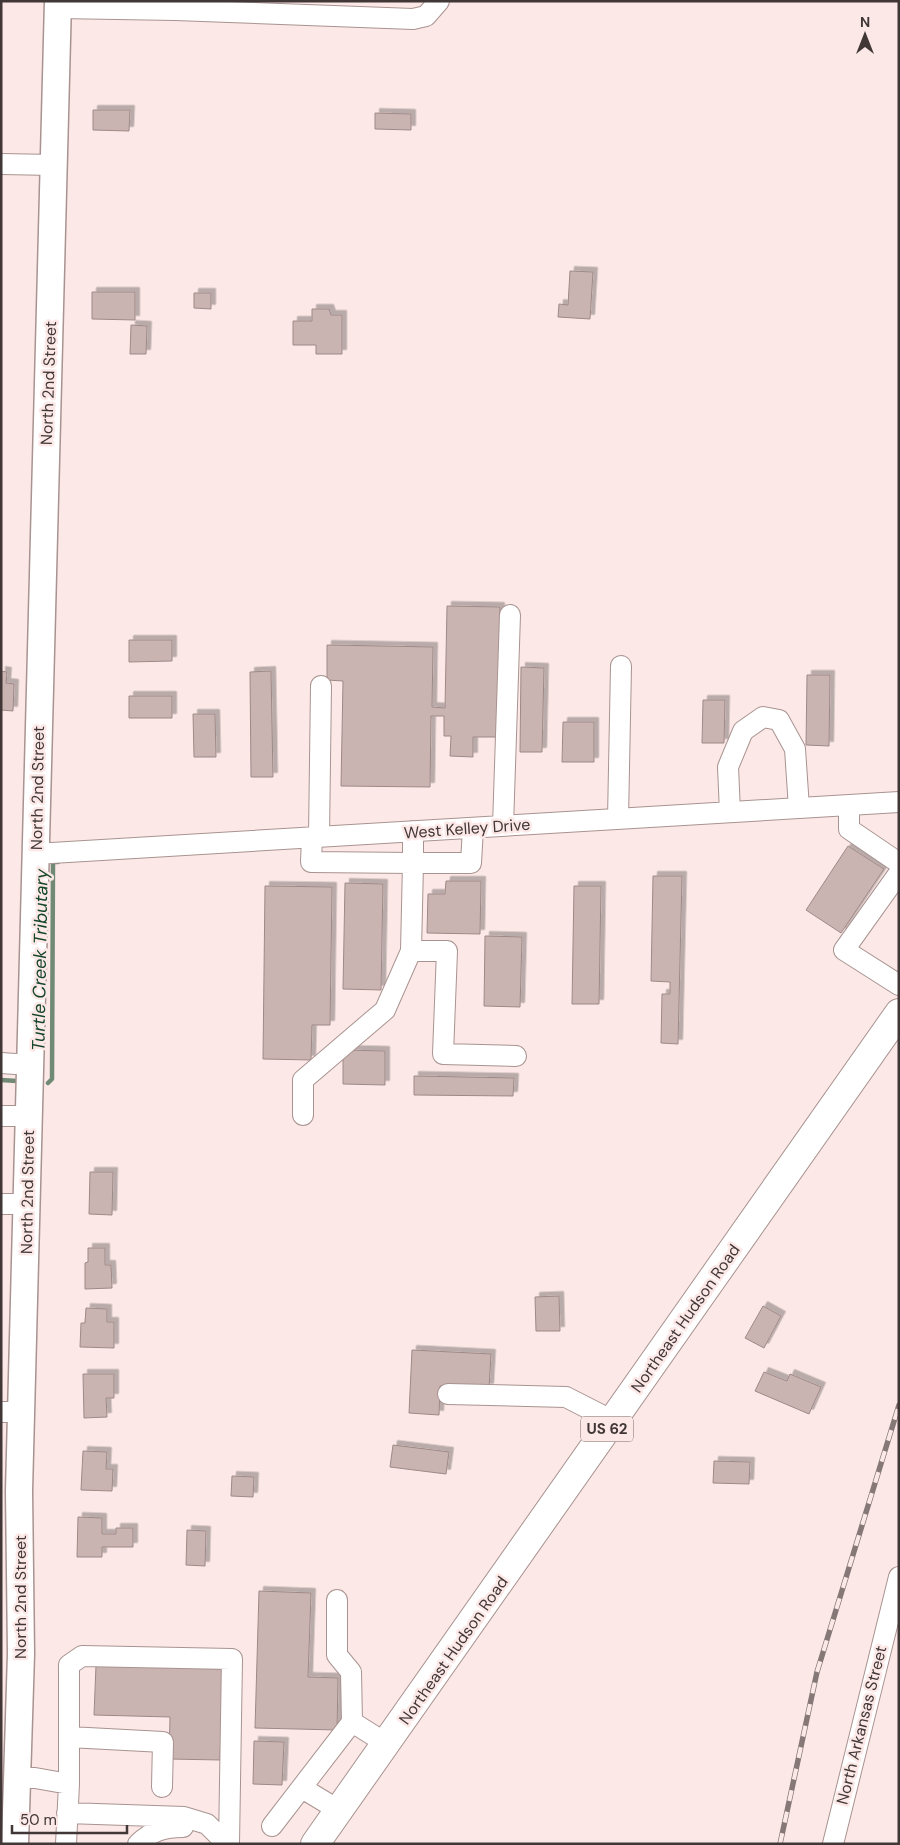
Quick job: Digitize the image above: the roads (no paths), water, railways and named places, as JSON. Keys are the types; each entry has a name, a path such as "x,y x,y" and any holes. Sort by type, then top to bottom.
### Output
{"highway":[{"name":"Northeast Hudson Road","path":"315,1844 899,1013"}],"main road":[{"name":"North 2nd Street","path":"11,1827 17,1778 21,1654 10,1490 11,1412 27,1204 58,5"}],"street":[{"path":"58,5 413,19 426,16 439,1"},
{"path":"1,164 54,165"},
{"path":"503,826 510,615"},
{"path":"618,819 621,666"},
{"path":"321,686 315,837 311,862 471,863 473,828"},
{"path":"730,812 728,767 743,731 763,718 779,720 795,749 799,808"},
{"name":"West Kelley Drive","path":"35,854 899,802"},
{"path":"849,805 850,829 899,863"},
{"path":"303,1115 303,1080 385,1010 411,951 413,831"},
{"path":"899,873 844,950 899,986"},
{"path":"411,951 447,951 443,1054 516,1056"},
{"path":"1,1063 30,1065"},
{"path":"1,1116 29,1116"},
{"path":"1,1204 27,1204"},
{"path":"448,1394 566,1397 613,1421"},
{"name":"North Arkansas Street","path":"833,1844 899,1578"},
{"path":"272,1826 352,1722 351,1672 337,1655 337,1600"},
{"path":"76,1844 67,1827 69,1665 82,1656 232,1659 223,1840"},
{"path":"352,1722 387,1744"},
{"path":"69,1737 163,1742 162,1787"},
{"path":"17,1778 35,1778 69,1784"},
{"path":"302,1788 340,1811"},
{"path":"67,1827 184,1817 207,1824 223,1840"},
{"path":"138,1844 150,1833 164,1827 223,1840"}],"waterway":[{"name":"Turtle Creek Tributary","path":"48,1083 52,1079 53,862 58,862"},
{"name":"Turtle Creek Tributary","path":"1,1080 17,1081"}],"railway":[{"path":"780,1844 817,1672 899,1405"}]}
